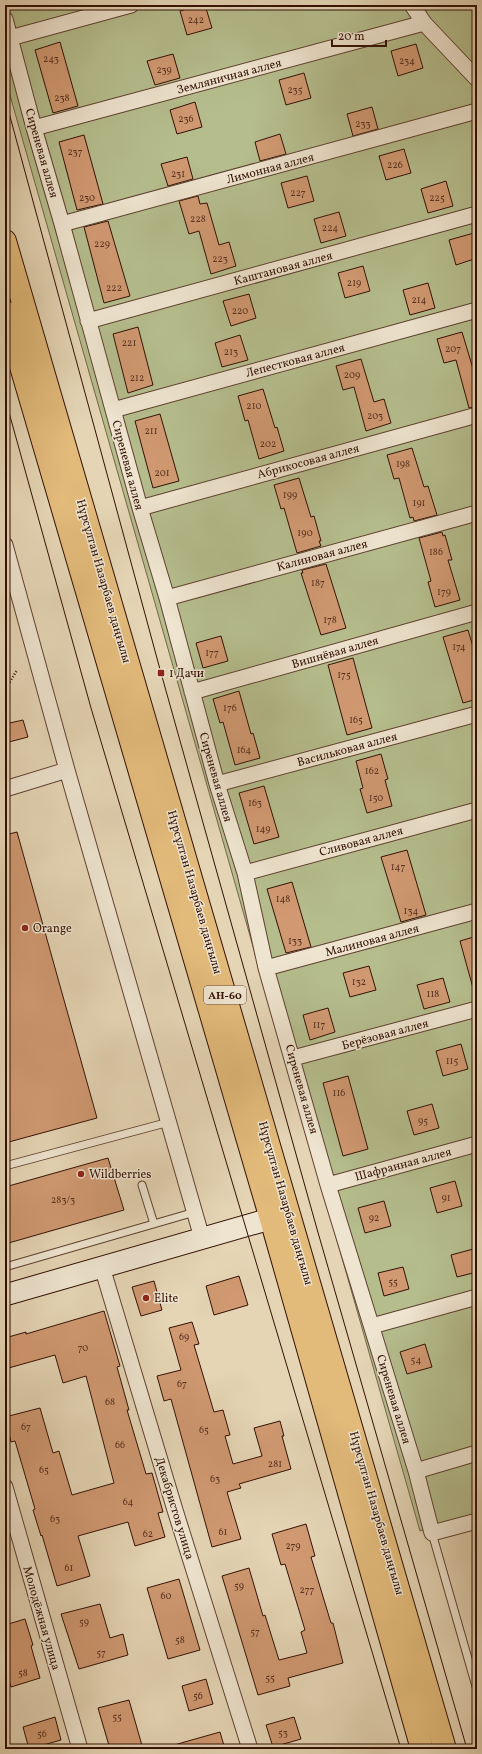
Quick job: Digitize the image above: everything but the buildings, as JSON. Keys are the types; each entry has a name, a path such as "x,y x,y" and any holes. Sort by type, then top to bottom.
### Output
{"main road":[{"name":"Нұрсұлтан Назарбаев даңғылы","path":"5,242 280,1216 422,1749"},
{"name":"Нұрсұлтан Назарбаев даңғылы","path":"5,312 280,1216 445,1749"}],"street":[{"path":"10,38 131,5"},
{"path":"412,5 424,23 477,79"},
{"name":"Сиреневая аллея","path":"5,19 140,508 167,598 217,784 245,873 266,968 293,1058 328,1185 416,1471 432,1533"},
{"name":"Земляничная аллея","path":"34,128 424,23"},
{"name":"Лимонная аллея","path":"62,224 477,112"},
{"name":"Каштановая аллея","path":"88,321 477,214"},
{"name":"Лепестковая аллея","path":"113,410 477,310"},
{"name":"Абрикосовая аллея","path":"140,508 477,415"},
{"name":"Калиновая аллея","path":"167,598 477,513"},
{"path":"5,545 202,1238"},
{"name":"Вишнёвая аллея","path":"192,692 477,612"},
{"name":"Васильковая аллея","path":"217,784 477,714"},
{"path":"5,789 68,770"},
{"name":"Сливовая аллея","path":"245,873 477,810"},
{"name":"Малиновая аллея","path":"266,968 477,911"},
{"name":"Берёзовая аллея","path":"293,1058 477,1009"},
{"name":"Шафранная аллея","path":"328,1185 477,1144"},
{"path":"5,1294 280,1216"},
{"name":"Декабристов улица","path":"102,1267 175,1510 250,1749"},
{"path":"372,1326 477,1297"},
{"path":"416,1471 477,1453"},
{"name":"Молодёжная улица","path":"5,1487 80,1749"},
{"path":"432,1533 477,1521"}],"lane":[{"path":"5,1166 169,1122"},
{"path":"142,1185 154,1224"},
{"path":"5,1267 195,1212"},
{"path":"432,1533 477,1690"}],"path":[{"path":"5,690 17,670"}],"green space":[{"path":"5,5 477,5 477,1516 420,1531 5,78"}],"tram line":[{"path":"5,98 161,673 317,1229 467,1749"},
{"path":"5,398 91,708 401,1749"}],"place":[{"name":"1 Дачи","path":"161,673"},
{"name":"Orange","path":"25,928"},
{"name":"Wildberries","path":"81,1174"},
{"name":"Elite","path":"146,1298"}]}
